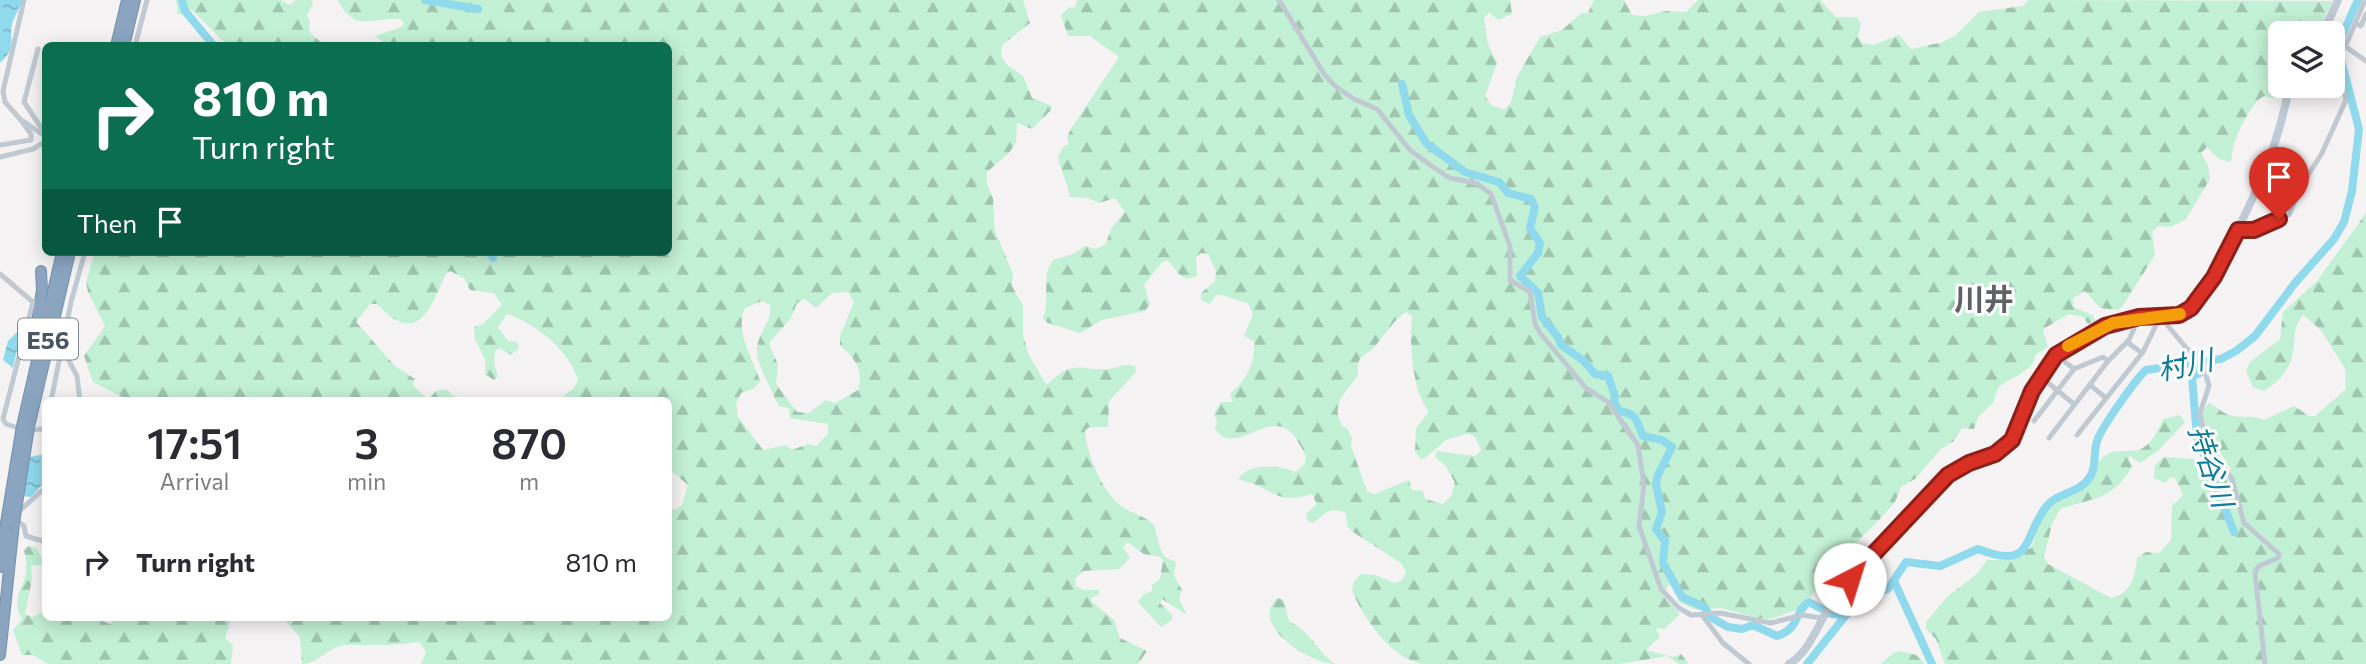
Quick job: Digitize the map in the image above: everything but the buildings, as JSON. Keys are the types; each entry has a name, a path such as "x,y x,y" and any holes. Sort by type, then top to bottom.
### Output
{"highway":[{"path":"116,42 127,0"},
{"path":"125,42 135,0"},
{"name":"E56","path":"0,567 61,256"},
{"name":"E56","path":"26,427 72,256"},
{"path":"26,427 42,290 41,271"},
{"name":"E56","path":"0,655 8,524"}],"main road":[{"path":"2329,20 2339,0"},
{"path":"1790,664 1804,652 1821,618 1867,559 1948,475 1969,463 1995,454 2012,440 2040,377 2056,355 2105,326 2139,317 2162,317 2191,308 2203,294 2238,230 2273,153 2286,98"}],"street":[{"path":"0,145 31,140 31,134 20,119 3,102 24,0"},
{"path":"136,42 147,0"},
{"path":"1279,0 1324,74 1335,86 1354,99 1377,109 1410,150 1433,167 1450,178 1476,183 1491,194 1510,246 1510,279 1530,292 1537,328 1586,388 1608,402 1639,445 1644,485 1639,526 1658,584 1686,614 1720,613 1771,623 1802,615 1821,618"},
{"path":"2345,44 2365,0"},
{"path":"2355,23 2361,26 2366,14"},
{"path":"2345,47 2366,61"},
{"path":"38,49 24,102 42,131"},
{"path":"2238,230 2254,230 2289,215 2300,188 2322,153 2346,100 2345,95"},
{"path":"20,119 42,135"},
{"path":"0,158 42,143"},
{"path":"52,397 61,346 84,256"},
{"path":"0,274 33,302 3,419 6,424 24,430 42,429"},
{"path":"2049,438 2108,361 2127,342 2139,317"},
{"path":"2077,435 2142,353 2162,317 2188,350 2200,353 2209,386 2200,413 2203,432 2232,479 2244,523 2255,536 2279,554 2278,558 2259,566 2255,572 2265,664"},
{"path":"2127,342 2142,353"},
{"path":"61,346 77,376 80,397"},
{"path":"2056,355 2074,369"},
{"path":"2034,421 2074,369 2103,356 2108,361"},
{"path":"2040,377 2074,404"},
{"path":"2090,385 2106,398"},
{"path":"8,524 42,491"},
{"path":"8,524 24,526 26,536 42,541"},
{"path":"1702,615 1723,642 1749,664"}],"green space":[{"path":"176,0 281,0 290,5 296,0 312,0 313,4 307,15 309,27 321,42 224,42 191,9 184,15 178,14"},
{"path":"338,0 1023,0 1030,23 1002,45 1001,56 1007,65 1023,76 1032,98 1052,106 1052,109 1032,129 1017,123 1016,142 1009,153 987,172 987,184 993,198 995,231 1013,274 1012,286 1023,306 1023,335 1028,353 1045,383 1048,384 1071,368 1108,369 1135,366 1136,372 1109,401 1108,427 1090,427 1085,430 1088,449 1096,471 1113,499 1154,525 1165,557 1176,562 1174,576 1182,590 1179,599 1187,615 1162,599 1160,603 1172,615 1172,620 1161,627 1138,602 1144,594 1152,591 1152,585 1160,579 1163,560 1144,554 1127,542 1123,547 1130,558 1119,569 1083,571 1075,579 1076,586 1083,590 1099,590 1099,594 1091,598 1092,602 1114,620 1120,638 1147,651 1138,664 421,664 426,652 419,642 341,646 314,661 302,664 300,637 286,621 672,621 672,508 675,510 682,505 688,485 672,472 672,397 562,397 574,388 578,380 567,358 540,331 507,314 498,328 508,341 517,342 519,348 511,355 499,348 495,351 494,364 498,376 494,380 485,374 485,359 475,339 474,327 483,324 502,305 494,293 470,290 464,278 450,271 446,273 428,311 420,319 412,323 402,323 377,304 370,304 356,322 394,365 415,379 413,385 425,397 122,397 93,382 84,356 105,326 88,292 86,282 94,256 672,256 672,42 383,42 375,36 401,27 404,23 400,19 365,21 350,17","holes":["848,292 854,302 840,336 840,345 857,365 860,376 858,390 835,403 826,400 809,413 797,412 776,384 778,365 769,343 791,318 797,303 805,299 816,308 832,293","762,301 770,305 768,320 757,347 760,367 779,406 789,408 790,418 828,424 828,434 816,446 808,444 792,450 785,445 763,450 738,417 736,404 741,393 755,388 760,381 743,335 742,317 745,308"]},
{"path":"1077,0 1510,0 1512,14 1498,20 1489,12 1484,19 1488,44 1497,63 1485,96 1491,105 1504,110 1511,102 1517,77 1540,37 1562,30 1582,13 1588,13 1594,0 1624,0 1632,15 1646,16 1666,11 1686,12 1698,0 1820,0 1836,17 1857,17 1861,24 1858,36 1862,43 1873,45 1899,35 1911,49 1943,42 1956,35 1979,12 2023,6 2028,0 2333,1 2323,21 2268,21 2268,97 2264,96 2259,100 2247,115 2237,135 2232,160 2229,162 2218,158 2207,147 2201,153 2208,165 2210,179 2186,219 2171,227 2159,226 2152,232 2155,255 2122,307 2118,310 2100,308 2085,291 2073,298 2073,307 2092,315 2096,321 2088,324 2083,317 2069,314 2045,328 2043,331 2048,347 2035,355 2031,366 1998,388 1993,403 1978,417 1974,429 1962,428 1954,441 1941,449 1915,479 1901,487 1895,502 1827,572 1805,607 1771,619 1721,608 1697,610 1680,603 1670,584 1662,594 1680,614 1664,629 1656,628 1660,637 1646,650 1673,657 1681,654 1689,664 1679,664 1667,656 1620,664 1422,664 1399,654 1371,625 1352,591 1354,581 1361,574 1375,575 1394,583 1402,580 1406,572 1401,563 1353,532 1347,526 1346,514 1341,511 1332,510 1313,523 1308,521 1306,514 1317,504 1312,494 1294,498 1282,497 1238,479 1243,473 1257,467 1282,468 1296,472 1305,464 1306,456 1293,434 1278,426 1231,438 1223,436 1215,429 1217,422 1214,414 1221,402 1233,402 1230,394 1241,383 1252,364 1254,341 1244,336 1253,314 1248,303 1227,297 1216,295 1210,304 1201,300 1201,293 1215,281 1216,271 1208,254 1201,253 1196,257 1197,276 1191,278 1180,275 1167,260 1161,263 1144,285 1150,304 1145,311 1102,320 1080,333 1043,319 1047,274 1053,260 1073,254 1085,246 1096,249 1105,245 1112,227 1125,212 1115,198 1099,203 1088,198 1070,197 1058,157 1064,146 1069,144 1067,137 1071,129 1119,57 1090,36 1068,36 1061,15 1068,8 1075,7","holes":["1406,312 1412,316 1415,379 1423,403 1429,411 1416,428 1415,452 1421,459 1425,458 1446,440 1469,433 1476,438 1481,451 1475,456 1437,451 1435,457 1446,466 1455,483 1451,496 1443,504 1425,499 1423,491 1412,490 1409,480 1374,494 1367,491 1351,446 1352,438 1339,418 1338,405 1358,375 1360,359 1373,349 1393,323"]},
{"path":"2366,213 2366,664 1945,664 1936,639 1926,629 1926,622 1948,596 1977,574 1987,560 2005,560 2031,548 2048,508 2087,483 2099,461 2109,453 2132,451 2147,445 2163,419 2180,415 2185,422 2159,450 2140,463 2130,456 2128,458 2132,467 2117,486 2101,496 2060,509 2052,524 2044,557 2048,564 2111,598 2123,593 2131,584 2137,558 2146,552 2159,553 2171,540 2172,506 2183,495 2175,478 2170,477 2165,483 2154,478 2155,465 2164,457 2195,459 2219,484 2231,469 2208,434 2202,411 2209,403 2229,415 2238,417 2264,420 2294,406 2309,416 2315,416 2346,389 2345,369 2321,330 2303,315 2295,331 2291,360 2278,381 2264,391 2253,387 2246,371 2250,362 2280,339 2283,312 2317,281"},
{"path":"446,389 455,397 431,397 436,391"},
{"path":"29,546 37,548 42,559 42,565 31,565 32,579 25,614 32,617 42,612 42,621 102,621 110,624 114,621 230,621 225,638 233,645 231,664 48,664 33,655 22,655 13,630 22,619 17,601 26,573 24,550"},
{"path":"1277,598 1284,600 1289,621 1303,631 1335,664 1312,658 1286,642 1271,620 1270,609"},
{"path":"1900,651 1916,655 1925,664 1881,664 1893,653"}],"water":[{"path":"0,0 23,0 11,27 11,47 0,63"},
{"path":"22,327 13,368 3,360 8,341"},
{"path":"42,455 42,485 31,497 23,496 29,457"}],"waterway":[{"path":"182,0 185,11 211,42"},
{"path":"425,0 478,9"},
{"name":"村川","path":"1807,664 1862,595 1888,589 1906,562 1940,566 1978,549 1996,555 2018,554 2029,540 2046,507 2056,498 2080,487 2090,477 2100,435 2119,404 2146,370 2221,359 2255,336 2295,283 2334,239 2344,222 2352,191 2359,129 2339,52 2341,38 2358,0"},
{"path":"1402,84 1409,115 1426,143 1465,172 1499,182 1508,193 1531,199 1535,207 1530,228 1540,243 1538,253 1520,276 1538,293 1542,317 1561,345 1584,361 1595,374 1608,376 1619,411 1633,416 1643,436 1662,440 1672,447 1656,484 1662,512 1656,529 1665,541 1663,563 1682,597 1704,607 1712,618 1728,627 1742,629 1753,625 1777,636 1790,629 1809,602 1831,614 1845,615"},
{"name":"持谷川","path":"2198,363 2200,373 2192,377 2197,437 2234,532"},
{"path":"1894,581 1932,664"}],"slow traffic":[{"path":"2068,346 2113,323 2139,317 2180,314"}],"district":[{"name":"川井","path":"1984,297"}],"route":[{"path":"1850,579 1948,475 1969,463 1995,454 2012,440 2032,391 2056,355 2105,326 2139,317 2179,315 2191,308 2214,277 2238,230 2254,230 2279,219"}]}
